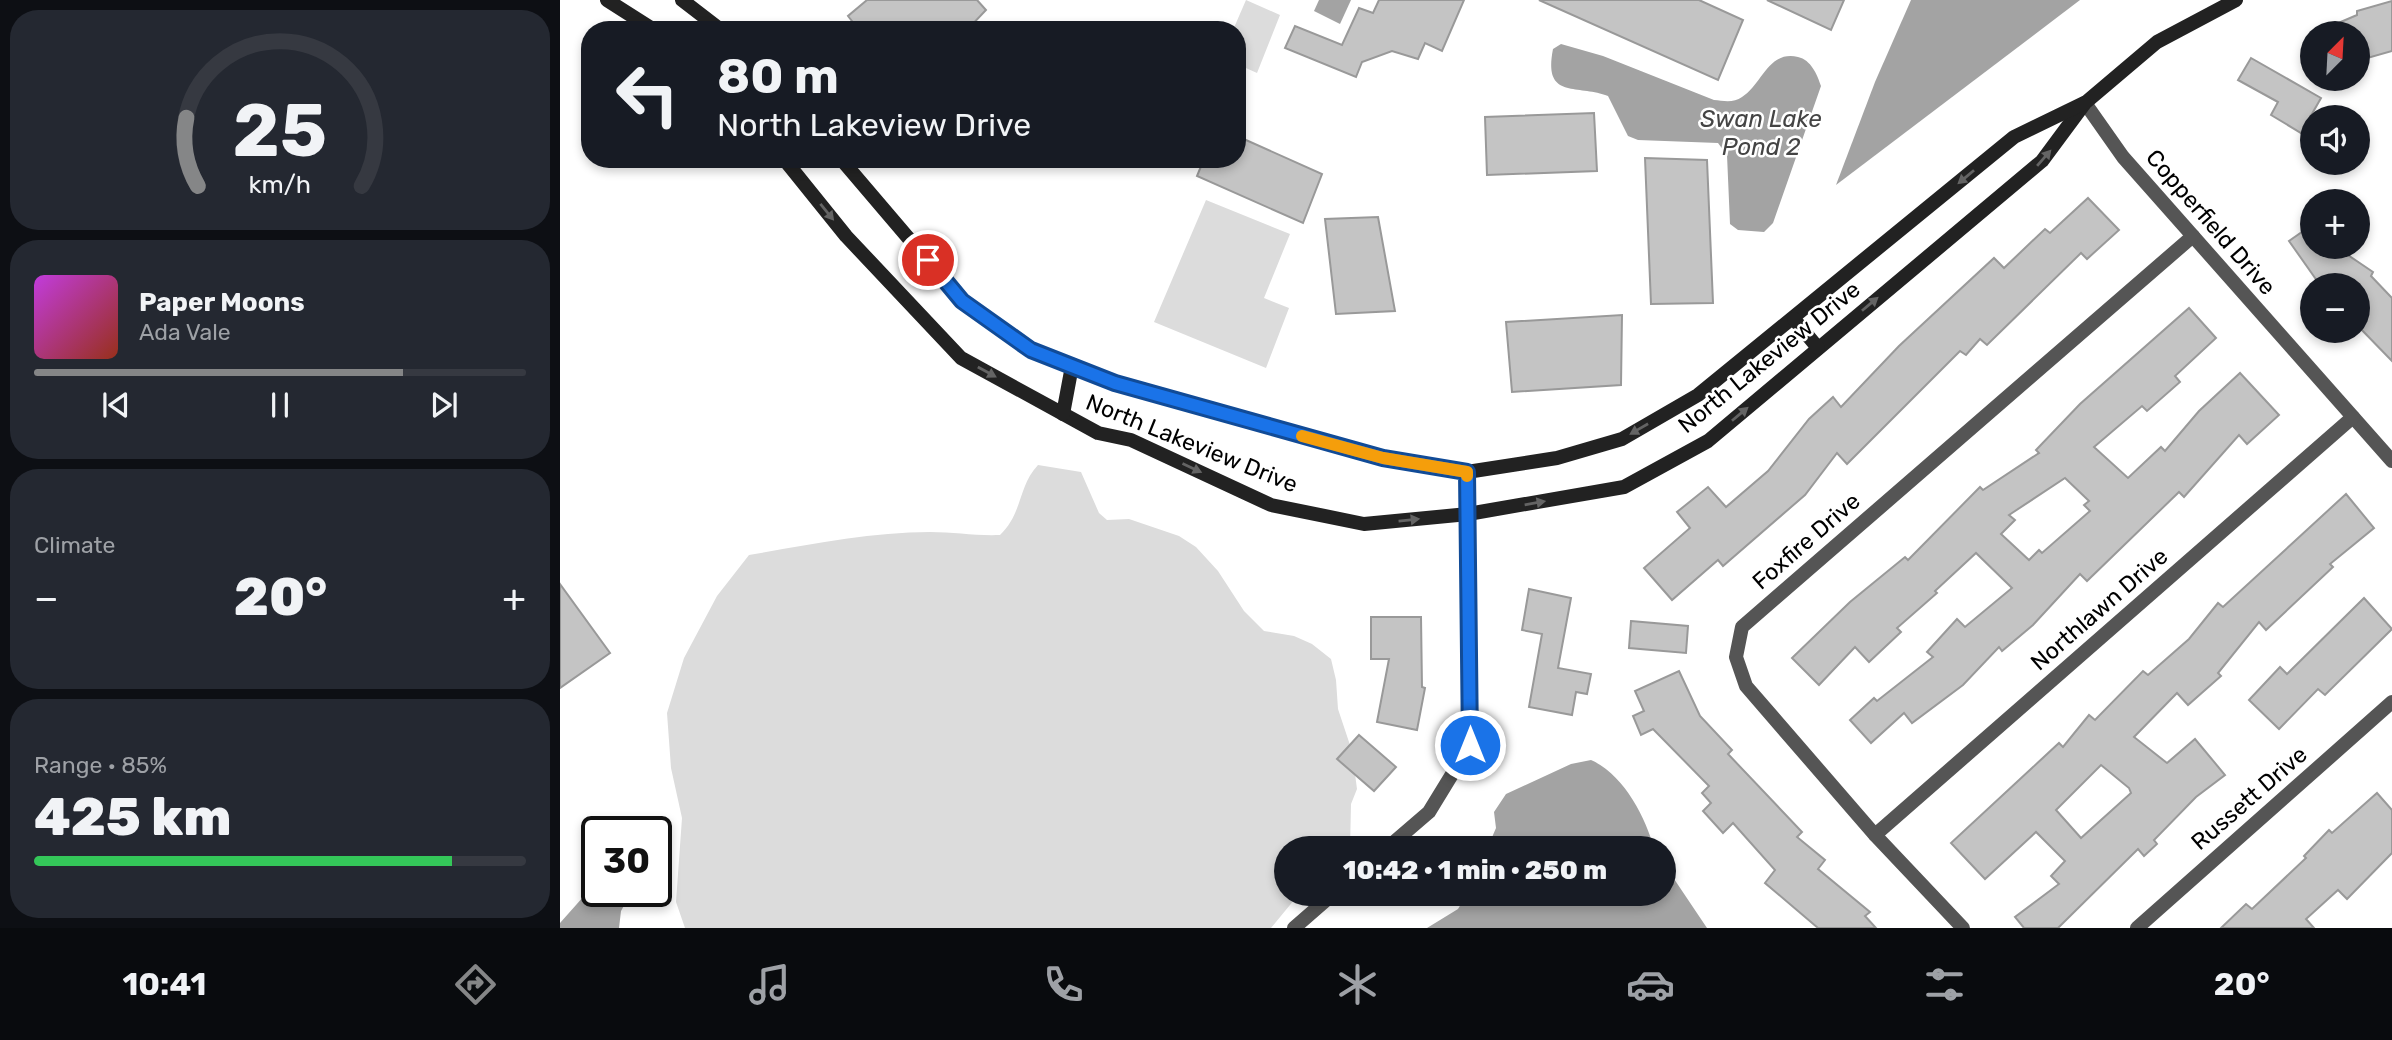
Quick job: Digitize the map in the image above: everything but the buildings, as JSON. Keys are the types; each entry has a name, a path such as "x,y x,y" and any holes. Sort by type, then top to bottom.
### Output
{"street":[{"path":"607,0 640,21"},
{"path":"682,0 709,21"},
{"name":"North Lakeview Drive","path":"791,168 846,236 961,358 1098,433 1131,440 1271,505 1364,524 1468,514 1624,487 1708,441 2042,162 2085,103 2157,42 2236,0"},
{"name":"North Lakeview Drive","path":"849,168 962,301 1031,350 1115,383 1383,458 1467,472 1558,458 1622,439 1698,395 2014,137 2085,103"},
{"name":"Copperfield Drive","path":"2085,103 2123,157 2392,461"},
{"name":"Foxfire Drive","path":"1963,928 1875,835 1746,686 1736,657 1742,627 2193,236"},
{"path":"1794,319 1818,348"},
{"path":"1063,414 1072,366"},
{"name":"Northlawn Drive","path":"1875,835 2353,417"},
{"path":"1401,836 1429,812 1470,745 1467,472"},
{"name":"Russett Drive","path":"2137,928 2392,702"},
{"path":"1294,928 1319,906"}],"shaded area":[{"path":"1246,0 1280,15 1257,73 1246,68 1246,21 1237,21"},
{"path":"1206,200 1290,234 1264,298 1289,308 1266,368 1154,322"},
{"path":"1038,465 1081,472 1099,513 1107,520 1129,519 1179,536 1196,547 1218,571 1244,611 1264,631 1294,636 1312,644 1331,659 1338,709 1352,751 1357,789 1351,804 1350,836 1274,836 1274,906 1289,906 1271,928 685,928 676,902 682,818 671,768 667,713 684,658 717,596 749,555 885,534 930,532 1000,535 1013,518"}],"water":[{"path":"1319,0 1351,0 1340,24 1314,11"},
{"path":"1911,0 2080,0 1836,185 1875,82"},
{"name":"Swan Lake Pond 2","path":"1561,44 1603,56 1714,100 1725,101 1736,100 1749,92 1772,63 1779,59 1788,56 1807,61 1821,86 1773,223 1764,232 1738,230 1730,224 1727,155 1718,143 1638,140 1628,136 1608,96 1565,87 1558,83 1553,76 1551,65 1553,49"},
{"path":"1591,760 1613,775 1632,798 1650,836 1493,836 1496,828 1494,812 1506,794 1571,764"},
{"path":"1676,882 1707,928 1427,928 1460,906 1676,906"},
{"path":"581,899 581,907 623,907 619,928 560,928 560,923"}],"slow traffic":[{"path":"1302,436 1383,458 1467,472 1467,476"}],"route":[{"path":"928,260 962,301 1031,350 1115,383 1383,458 1467,472 1470,745"}]}
